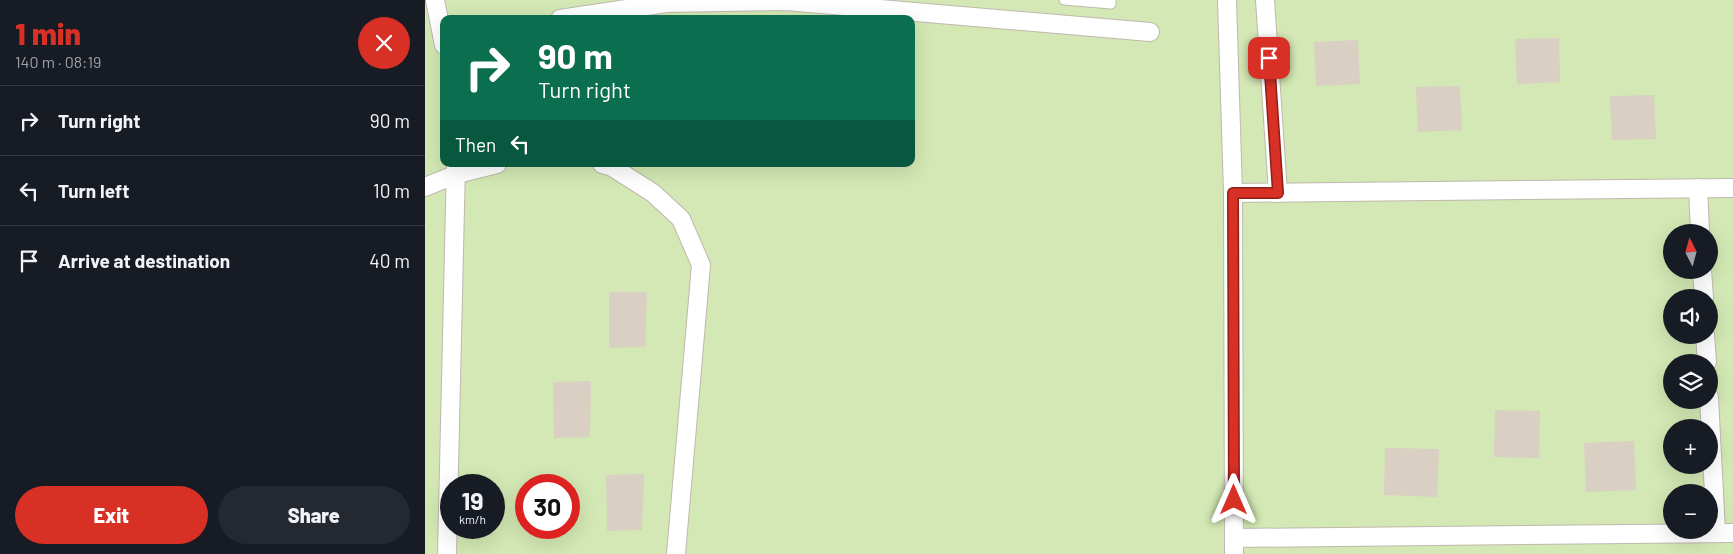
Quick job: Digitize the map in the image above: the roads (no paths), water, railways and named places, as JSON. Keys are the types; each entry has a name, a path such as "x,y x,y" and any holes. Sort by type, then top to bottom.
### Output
{"street":[{"path":"435,0 440,24"},
{"path":"1227,0 1233,193 1234,546 1724,533 1710,409"},
{"path":"1265,0 1278,193"},
{"path":"586,15 666,3 786,1 1150,32"},
{"path":"425,187 457,169 473,167"},
{"path":"610,167 653,193 681,218 701,265 676,554"},
{"path":"447,554 457,169"},
{"path":"1698,188 1700,224"},
{"path":"1233,193 1733,188"}],"lane":[{"path":"1064,0 1111,4 1111,0"}]}
